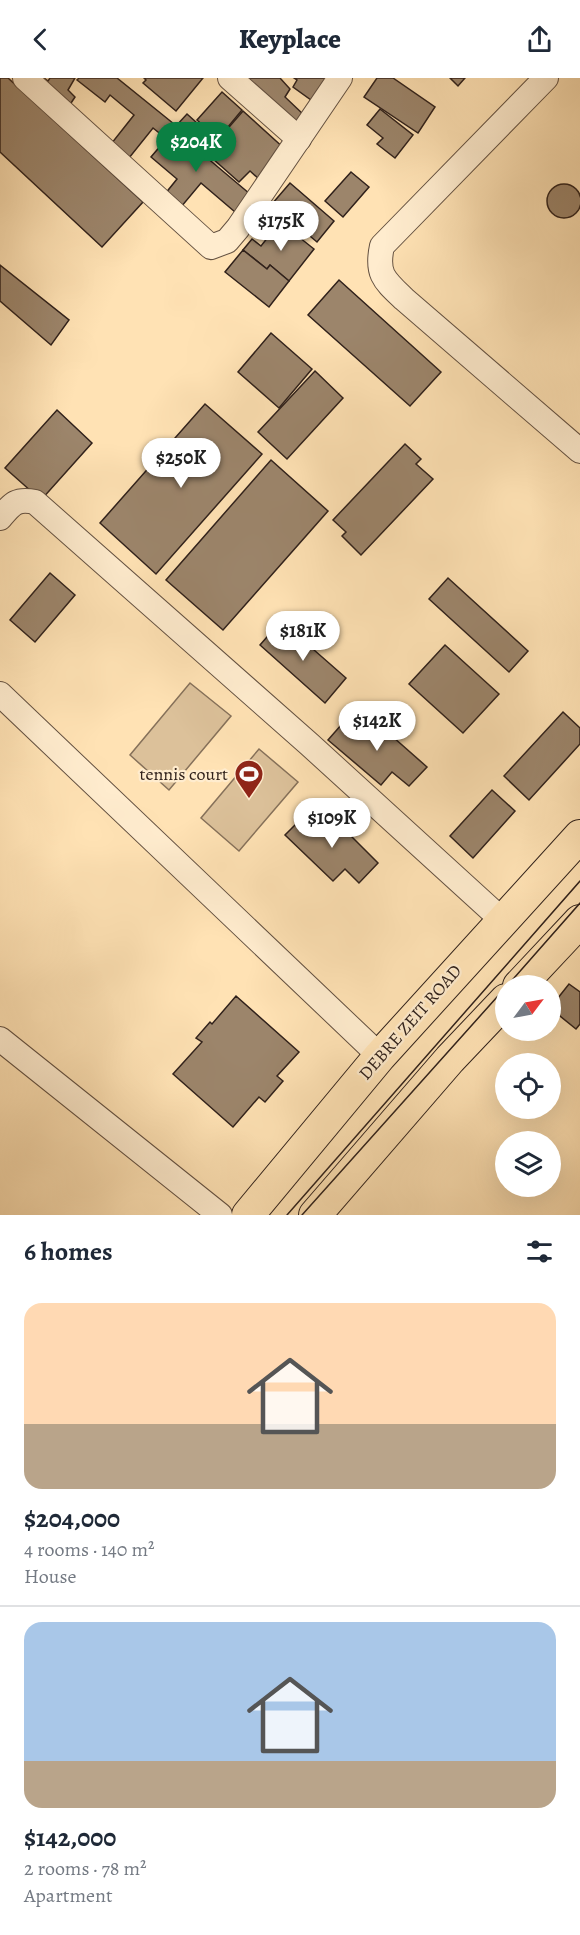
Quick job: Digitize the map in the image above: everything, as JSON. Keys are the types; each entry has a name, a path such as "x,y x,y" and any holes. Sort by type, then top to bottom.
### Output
{"main road":[{"name":"DEBRE ZEIT ROAD","path":"248,1215 380,1056 501,920 580,836"},
{"path":"529,975 580,921"},
{"path":"327,1211 450,1059 495,1011"}],"street":[{"path":"25,78 211,247 227,241 238,228 340,78"},
{"path":"230,78 299,139"},
{"path":"546,78 382,246 378,264 387,282 404,299 580,451"},
{"path":"0,518 12,504 23,500 35,502 309,744 501,920"},
{"path":"0,694 380,1056"},
{"path":"0,1039 220,1215"}],"shaded area":[{"path":"190,683 231,716 169,790 130,755"},
{"name":"tennis court","path":"259,749 298,782 239,851 201,818"}],"building":[{"path":"0,78 8,78 143,202 102,247 0,152"},
{"path":"34,78 44,78 48,81 50,78 75,78 68,90 75,97 67,109"},
{"path":"79,78 117,78 174,124 163,136 153,128 129,158 111,144 134,115 110,95 105,102 77,80"},
{"path":"144,78 203,78 176,111 143,83 146,80"},
{"path":"236,78 280,78 290,89 285,97 304,115 294,130"},
{"path":"294,78 326,78 311,100 293,87 297,80"},
{"path":"377,78 393,78 435,107 418,133 364,97"},
{"path":"450,78 465,78 458,86"},
{"path":"222,92 242,110 218,139 197,120"},
{"path":"380,109 413,135 395,158 377,144 383,138 367,125"},
{"path":"243,111 286,150 260,180 250,171 239,182 176,126 187,114 217,141"},
{"path":"174,130 250,194 235,212 201,183 181,207 165,194 177,179 151,157"},
{"path":"351,172 369,187 343,217 325,201"},
{"path":"290,183 334,221 317,242 272,204"},
{"path":"564,184 576,189 581,201 576,213 564,218 552,213 547,201 552,189"},
{"path":"280,222 314,249 289,281 270,265 267,269 243,250 252,239 261,246"},
{"path":"243,250 267,269 270,265 289,281 269,307 225,272"},
{"path":"0,265 69,320 51,345 0,301"},
{"path":"339,280 441,372 410,406 308,315"},
{"path":"271,333 312,369 279,408 238,372"},
{"path":"315,371 343,398 287,459 258,432"},
{"path":"205,404 262,454 156,574 100,523"},
{"path":"57,410 92,443 41,500 5,468"},
{"path":"405,444 421,459 416,464 433,479 361,555 342,536 346,532 333,520"},
{"path":"271,460 328,511 223,630 166,580"},
{"path":"50,573 75,595 35,642 10,620"},
{"path":"448,578 528,651 509,672 429,599"},
{"path":"281,621 346,678 325,703 260,645"},
{"path":"445,645 499,694 463,733 409,684"},
{"path":"563,712 580,728 580,744 529,800 504,776"},
{"path":"349,716 368,732 376,722 427,767 409,786 392,772 381,785 328,740"},
{"path":"492,790 515,811 473,858 450,836"},
{"path":"304,816 317,830 331,816 378,863 359,883 345,869 333,881 285,835"},
{"path":"569,984 580,992 580,1024 576,1029 561,1017 561,994"},
{"path":"236,996 299,1052 277,1076 283,1081 265,1102 259,1097 233,1127 173,1074 202,1042 196,1038 210,1022 212,1024"}],"tram line":[{"path":"287,1215 580,881"},
{"path":"517,975 580,903"},
{"path":"302,1215 495,999"}],"place":[{"name":"tennis court","path":"249,800"}]}
